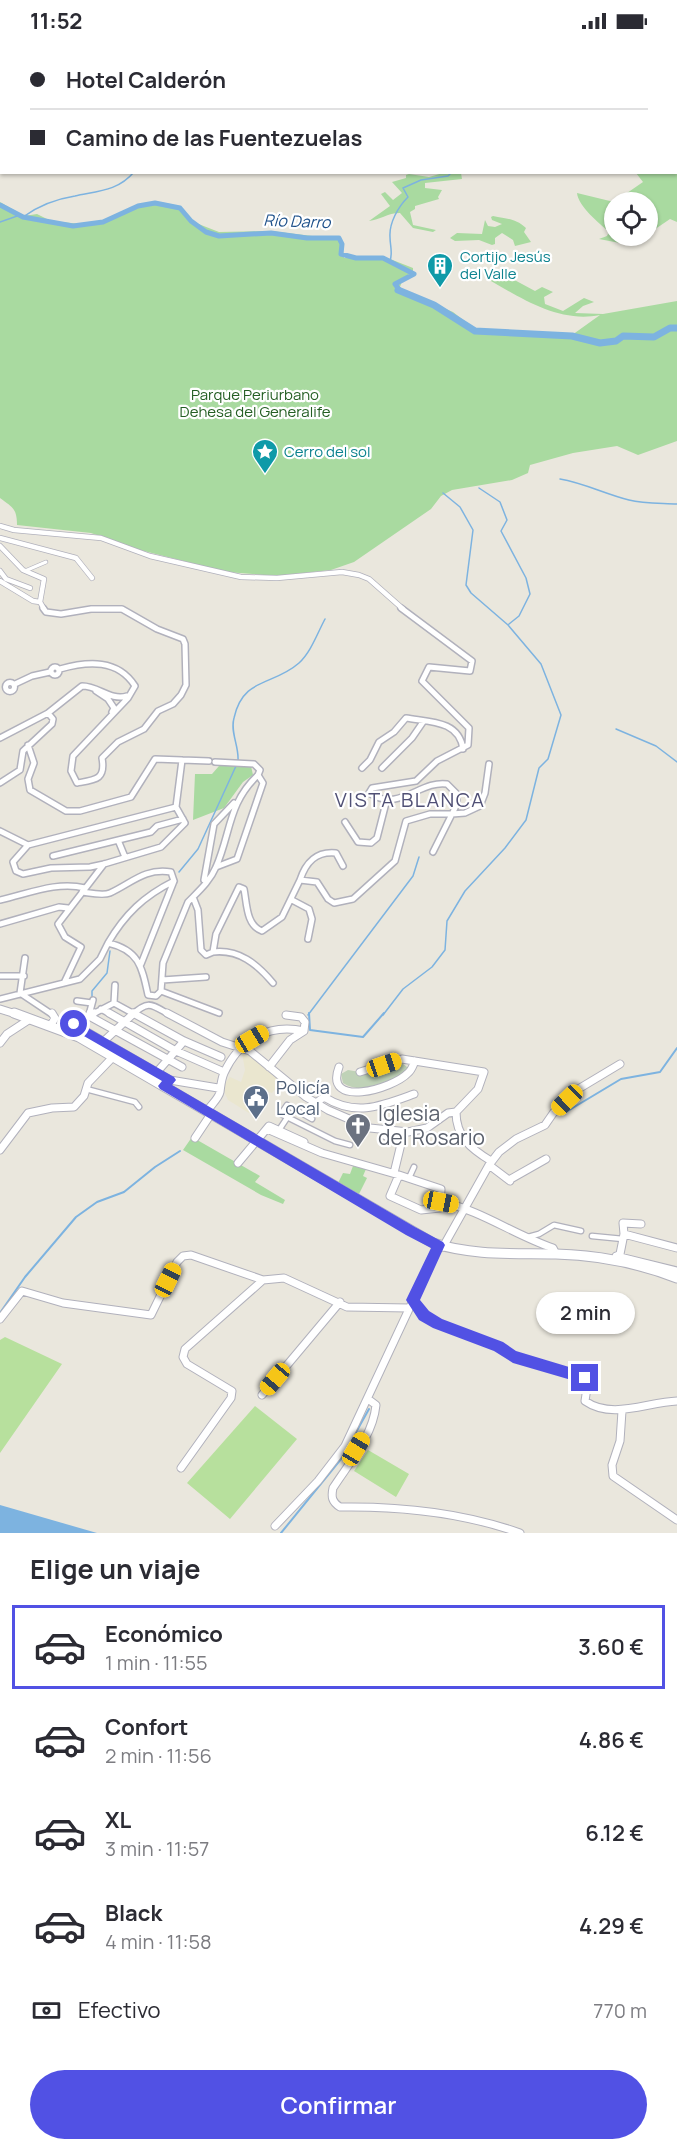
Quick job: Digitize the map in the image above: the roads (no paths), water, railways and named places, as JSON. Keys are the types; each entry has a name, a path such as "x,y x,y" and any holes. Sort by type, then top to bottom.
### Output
{"street":[{"path":"0,526 14,530 101,538 150,556 241,577 277,578 342,572 363,576 412,617 472,661 470,671 460,672 439,666 429,667 422,681 427,690 462,719 469,728 470,737 463,749 437,761 416,781 372,788 369,793 374,797 387,799 407,796 432,784 450,785 459,798 457,808 433,852"},
{"path":"0,538 76,558 92,578"},
{"path":"0,546 25,571 45,580 39,602 43,610 53,614 91,609 122,609 184,642 186,685 173,704 158,711 144,729 107,750 102,758 104,768 102,774 86,783 77,783 71,771 73,756 131,693 135,686 134,682 120,669 110,665 89,664 60,669 57,674 50,672 29,678 15,684 13,690 2,687"},
{"path":"25,571 46,562"},
{"path":"0,571 6,579 30,588"},
{"path":"0,581 33,601 39,602"},
{"path":"10,587 15,582"},
{"path":"0,738 48,713 82,686 90,685 123,701"},
{"path":"78,689 83,687 94,690 111,703 114,708 112,714"},
{"path":"111,703 123,701"},
{"path":"0,783 20,770 23,751 52,724 53,719 48,713"},
{"path":"362,768 370,760 379,742 394,732 406,718 423,722 431,720 445,724 458,732 463,742 463,749"},
{"path":"382,768 418,731 423,722"},
{"path":"28,745 34,763 28,779 30,790 66,811 80,811 124,800 136,793 152,761 182,760 254,764 260,770 258,775 245,786 237,799 215,822 211,833 208,872 195,895 202,952 206,955 213,952 231,953 253,961 273,983"},
{"path":"176,807 28,845 13,862 16,871 23,874 51,868 90,867 161,847 184,823 176,807 182,760"},
{"path":"300,880 317,882 333,903 353,899 395,861 402,826 406,821 430,814 469,813 479,808 485,800 489,764"},
{"path":"216,867 237,859 263,783 263,779 258,775"},
{"path":"108,943 122,945 132,951 141,964 148,995 156,996 161,991 163,963 188,902 216,867 237,799"},
{"path":"345,822 358,842 371,843 377,838 387,799"},
{"path":"53,856 151,832 157,826 183,819"},
{"path":"0,831 28,845"},
{"path":"118,840 125,857"},
{"path":"213,952 216,934 239,887 244,889 251,923 254,928 262,931 280,921 313,856 324,850 336,853 343,866"},
{"path":"63,984 81,947 60,931 58,924 104,864"},
{"path":"0,900 51,888 80,886 84,890 108,894 126,882 159,870 171,872 174,881 141,964"},
{"path":"0,999 80,979 88,973 129,908 174,881"},
{"path":"292,900 304,903 311,913 313,920 308,939"},
{"path":"0,924 58,908 68,908"},
{"path":"20,993 25,958"},
{"path":"0,976 24,976"},
{"path":"162,980 182,981 191,977 206,977"},
{"path":"114,1003 115,985"},
{"path":"161,991 219,1013"},
{"path":"20,993 53,1014 55,1018 51,1025"},
{"path":"77,1001 92,1001 88,1016"},
{"path":"64,1029 114,1003"},
{"path":"114,1003 184,1041 221,1057"},
{"path":"104,1041 143,1005 149,1004 222,1042 250,1051 316,1103 370,1128 383,1130 408,1132 427,1128 448,1113 456,1112 481,1084 484,1072 402,1059 360,1072"},
{"path":"0,1009 64,1029 167,1083 256,1141 410,1231 441,1246 474,1254 556,1254 614,1258 677,1271"},
{"path":"101,1009 176,1051 224,1072"},
{"path":"269,1067 290,1040 304,1031 306,1023 304,1018 299,1015 286,1015"},
{"path":"88,1016 182,1067"},
{"path":"0,1043 6,1032 30,1019"},
{"path":"74,1024 157,1072 167,1083 218,1088"},
{"path":"195,1138 220,1094 218,1088 224,1072 242,1049 265,1032 277,1029 304,1031"},
{"path":"157,1072 184,1041"},
{"path":"0,1150 28,1113 52,1108 74,1107 114,1056"},
{"path":"339,1067 336,1079 339,1085 352,1093 362,1094 391,1085 412,1071 415,1061"},
{"path":"275,1526 318,1481 345,1446 411,1304 441,1246 490,1163 499,1152 516,1139 545,1125 554,1112 580,1088 620,1064"},
{"path":"86,1089 135,1102 139,1107"},
{"path":"316,1103 324,1097 341,1108 360,1111 414,1094"},
{"path":"312,1119 287,1105 281,1114 335,1140 350,1144"},
{"path":"456,1112 458,1130 469,1147 511,1182 546,1159"},
{"path":"279,1130 287,1118"},
{"path":"238,1162 269,1126 322,1153"},
{"path":"267,1129 322,1153 397,1173 441,1189 440,1208 435,1211 415,1208 389,1194 397,1173 401,1144 384,1135 383,1130"},
{"path":"409,1178 414,1167"},
{"path":"441,1202 466,1207 524,1238 553,1248 556,1254"},
{"path":"614,1258 620,1254 624,1236 623,1223 641,1224"},
{"path":"524,1238 538,1236 555,1225 581,1231"},
{"path":"592,1236 624,1236 677,1248"},
{"path":"0,1319 22,1291 63,1303 151,1315 177,1262 183,1256 191,1255 263,1280 284,1278 347,1307 411,1304 424,1316 437,1323 498,1346 513,1356 585,1378 588,1382 585,1401 590,1406 622,1411 663,1400 677,1401"},
{"path":"614,1258 677,1278"},
{"path":"181,1468 231,1398 232,1391 187,1364 183,1357 186,1349 263,1280"},
{"path":"262,1395 340,1302"},
{"path":"368,1399 376,1405 376,1411 368,1430 333,1488 331,1497 333,1503 340,1507 401,1506 436,1510 484,1521 520,1533"},
{"path":"622,1411 620,1440 612,1465 613,1476 677,1520"}],"water":[{"path":"0,1505 97,1533 0,1533"}],"waterway":[{"path":"23,217 54,201 114,187 132,174"},
{"path":"390,261 391,226 398,210 408,197 403,188 421,180 450,174"},
{"name":"Río Darro","path":"0,205 23,217 73,226 103,222 138,206 155,203 180,208 191,221 206,232 219,236 271,233 307,238 339,238 342,244 341,254 356,258 383,258 414,274 395,284 400,291"},
{"path":"0,222 20,215"},
{"name":"Río Darro","path":"400,291 434,305 475,331 572,336 600,343 616,341 623,336 654,337 670,328 677,328"},
{"path":"560,479 620,498 647,503 677,504"},
{"path":"479,488 500,502 507,520 501,531 526,578 530,594 519,616 509,624"},
{"path":"383,1015 403,989 432,967 445,950 447,921 465,891 505,848 526,820 539,768 548,759 561,715 541,664 508,625 471,593 466,585 473,530 460,507 443,493"},
{"path":"238,760 233,723 238,705 244,695 299,663 310,648 325,619"},
{"path":"616,729 656,746 677,762"},
{"path":"179,872 198,849 236,766"},
{"path":"309,1014 413,876 419,857"},
{"path":"92,997 92,991 107,973 110,951"},
{"path":"309,1014 310,1030 363,1037 384,1013"},
{"path":"561,1115 621,1079 660,1072 677,1048"},
{"path":"0,1313 25,1277 76,1217 97,1202 124,1192 155,1167 180,1151"},
{"path":"281,1533 341,1459 369,1409"}],"place":[{"name":"Cortijo Jesús del Valle","path":"440,289"},
{"name":"Cerro del sol","path":"265,475"},
{"name":"Policía Local","path":"256,1121"},
{"name":"Iglesia del Rosario","path":"358,1149"}],"district":[{"name":"VISTA BLANCA","path":"410,800"}],"park label":[{"name":"Parque Periurbano Dehesa del Generalife","path":"255,404"}]}
